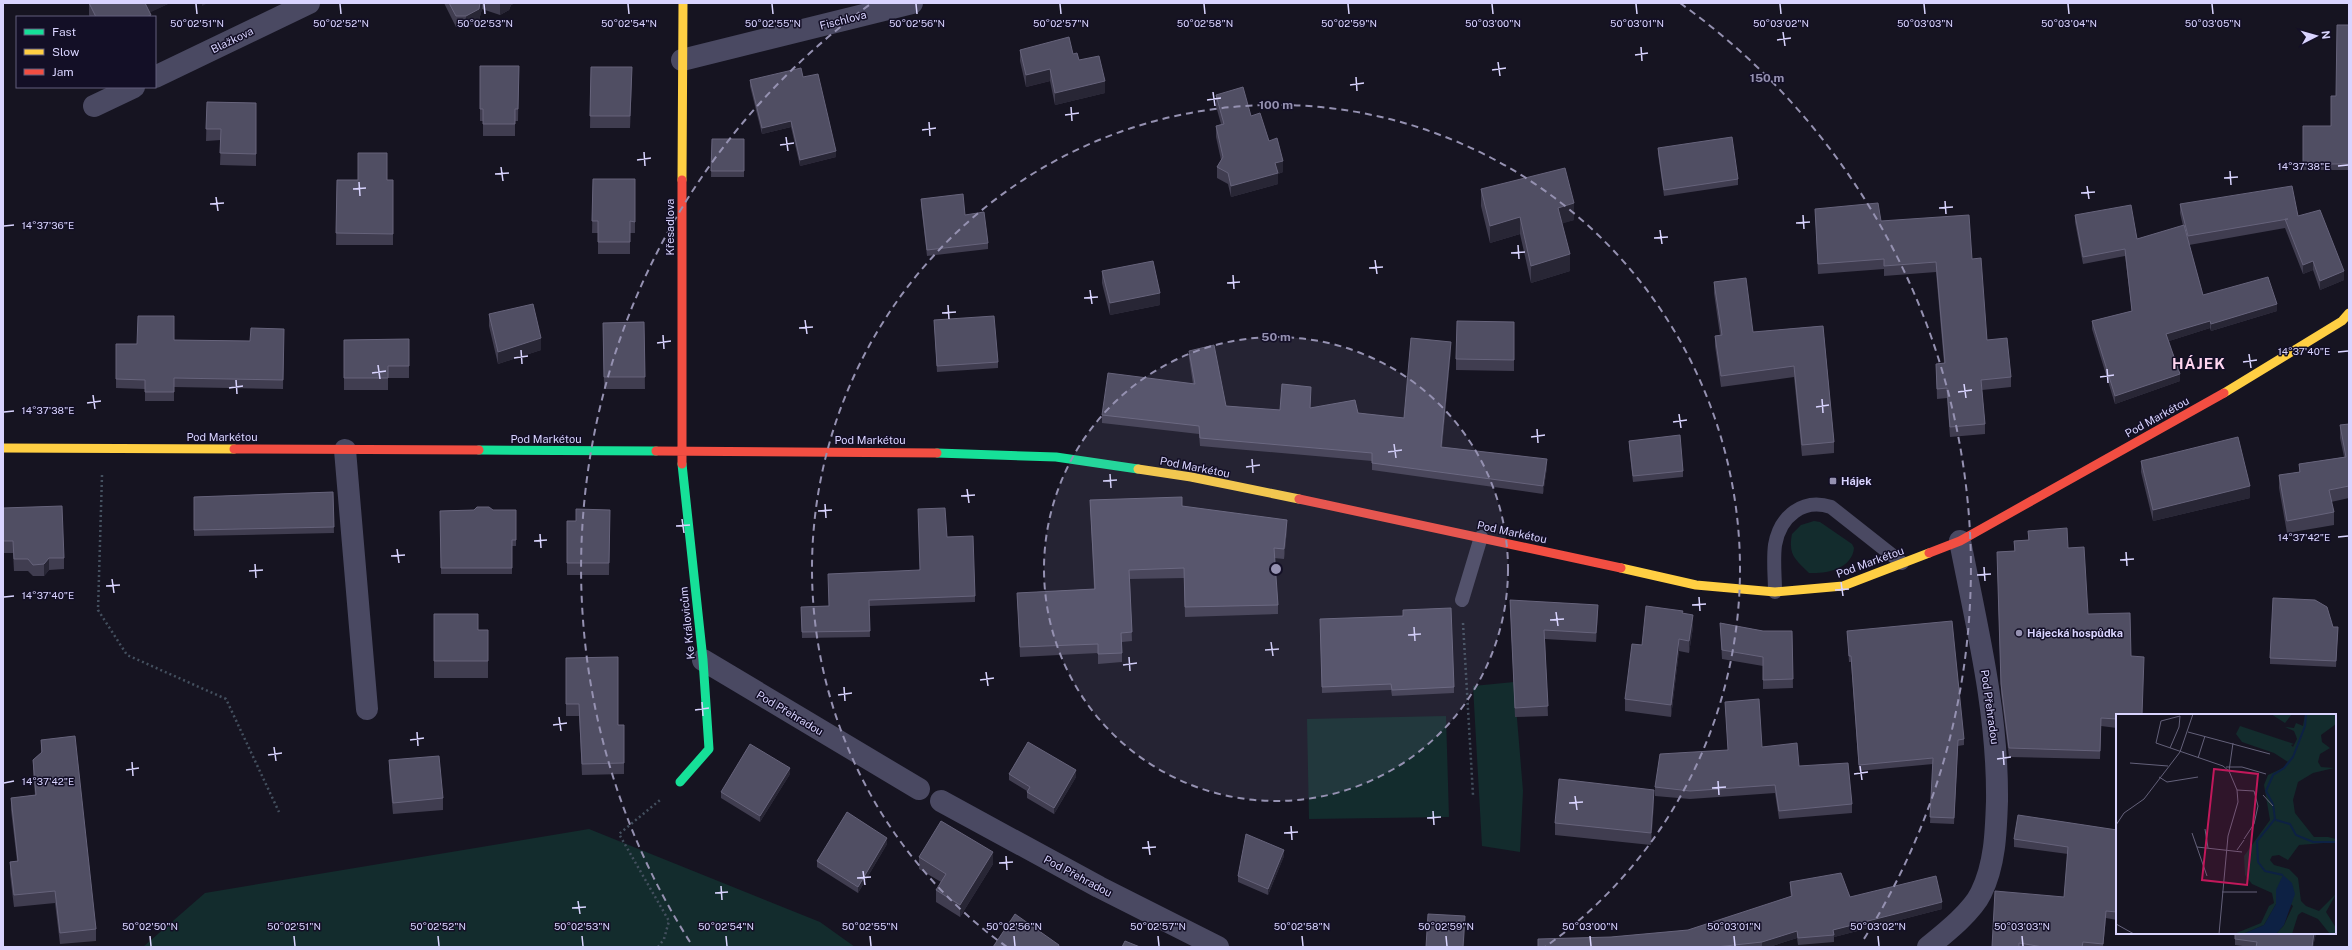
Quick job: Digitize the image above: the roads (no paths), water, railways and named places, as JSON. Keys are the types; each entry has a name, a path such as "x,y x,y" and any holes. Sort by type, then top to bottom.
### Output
{"street":[{"name":"Blažkova","path":"156,77 309,3"},
{"name":"Křesadlova","path":"681,451 683,3"},
{"name":"Fischlova","path":"682,60 912,3"},
{"path":"94,106 132,88"},
{"name":"Pod Markétou","path":"3,448 987,453 1056,457 1191,477 1481,537 1675,581 1716,587 1775,592 1843,586 1960,541 2234,387 2347,319"},
{"path":"345,450 367,709"},
{"name":"Ke Královicům","path":"680,782 709,749 703,660 681,451"},
{"name":"Pod Přehradou","path":"1928,947 1956,924 1981,894 1993,857 1996,824 1997,757 1990,699 1960,541"},
{"name":"Pod Přehradou","path":"703,660 919,789"},
{"name":"Pod Přehradou","path":"941,801 1099,887 1218,947"}],"lane":[{"path":"1775,592 1775,544 1782,525 1794,511 1804,505 1818,503 1831,507 1902,563"},
{"path":"1462,600 1481,537"}],"place":[{"name":"Hájek","path":"1833,481"},
{"name":"Hájecká hospůdka","path":"2019,633"}],"district":[{"name":"HÁJEK","path":"2199,363"}]}
